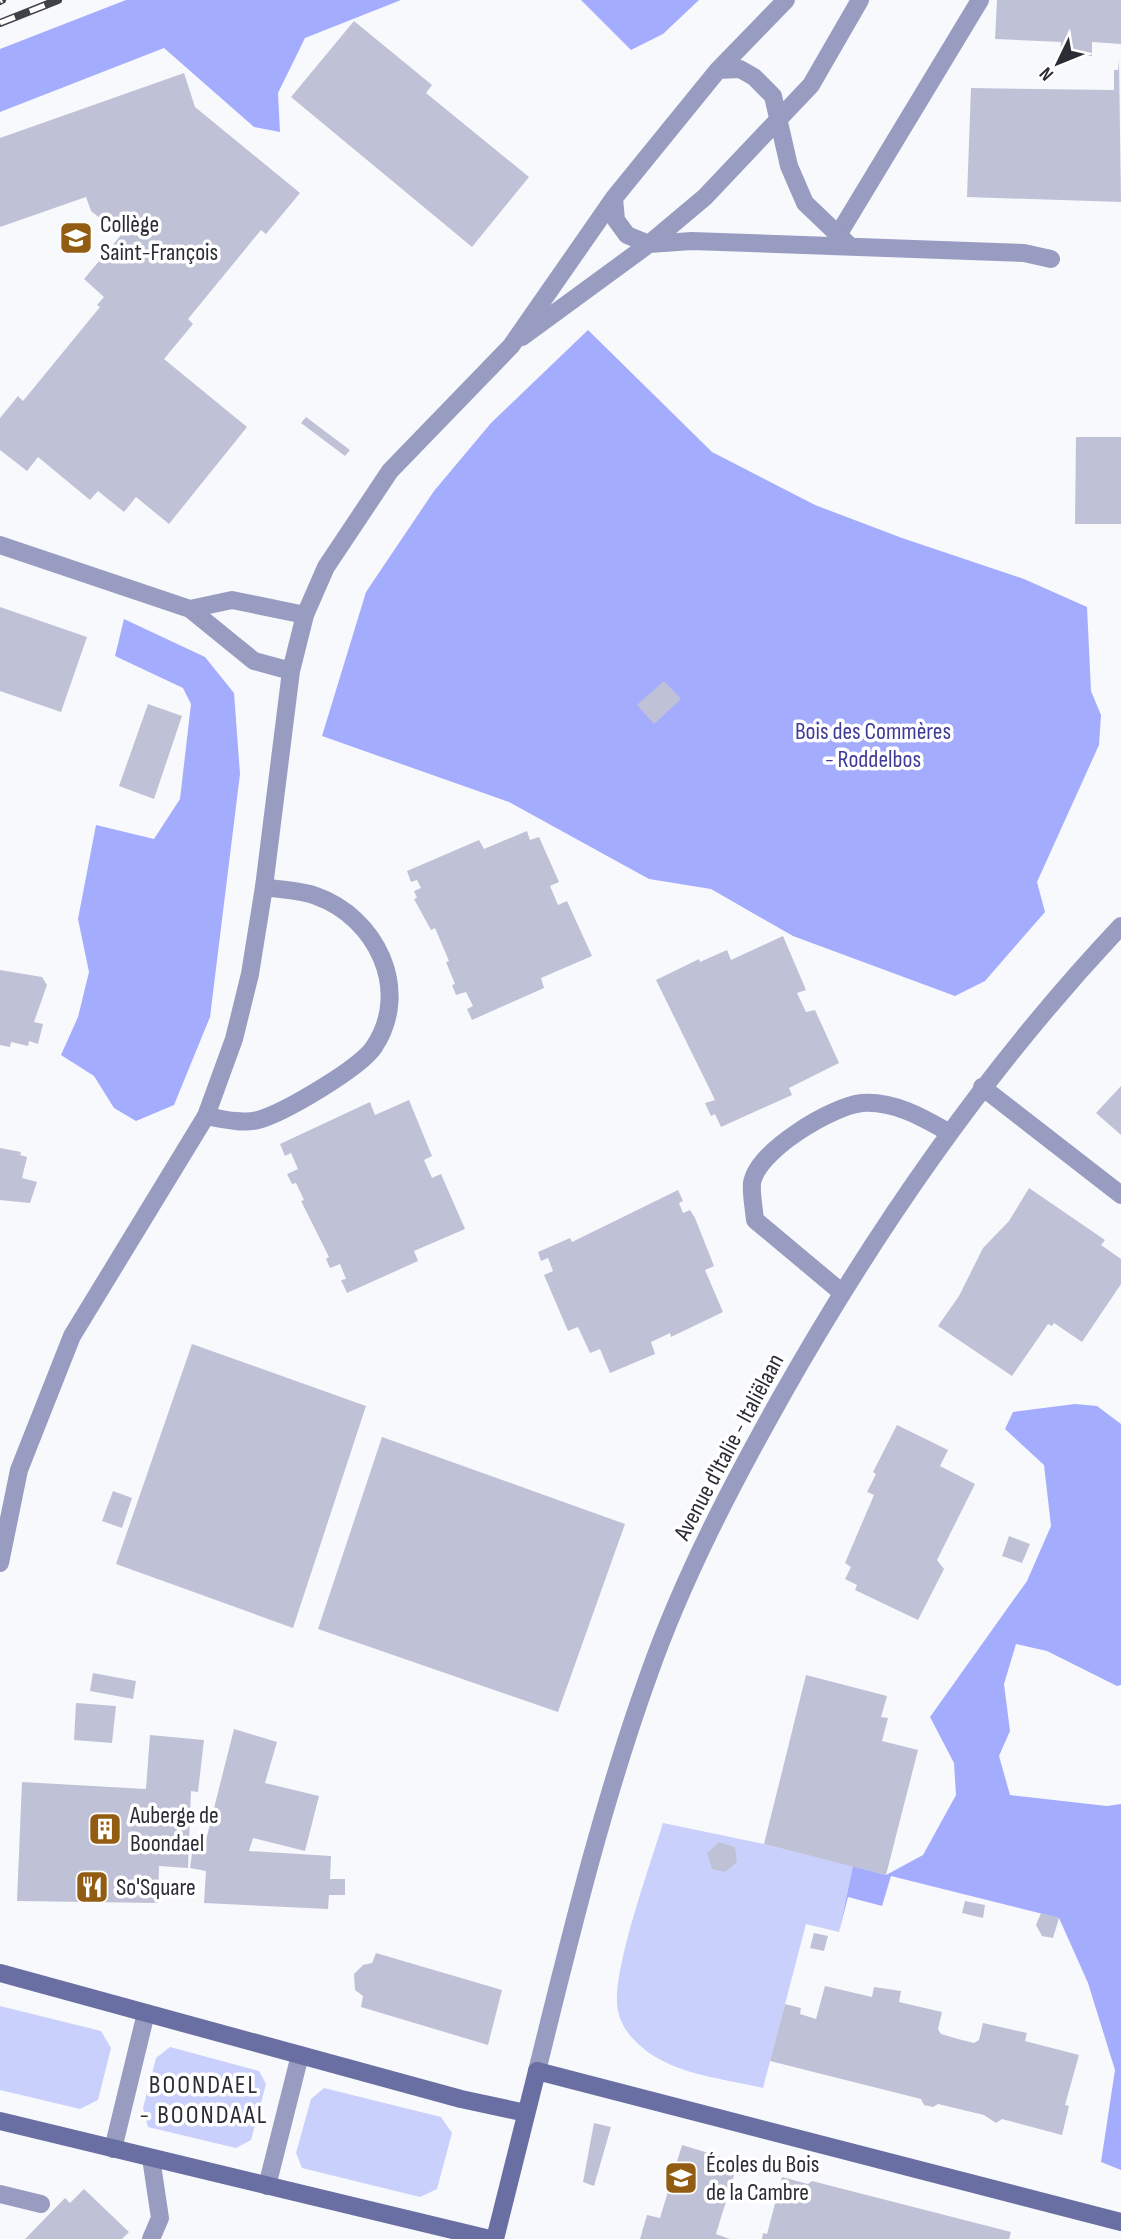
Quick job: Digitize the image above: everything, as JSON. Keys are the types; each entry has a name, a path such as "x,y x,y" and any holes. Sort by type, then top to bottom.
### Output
{"street":[{"path":"0,1563 19,1470 72,1336 206,1116 234,1038 250,974 264,887 291,671 305,615 326,567 390,471 511,346 614,198 718,70 786,0"},
{"path":"843,240 980,0"},
{"path":"511,346 649,244 705,197 811,85 858,2"},
{"path":"718,70 740,69 754,77 773,96 789,166 805,203 843,240"},
{"path":"614,198 616,220 627,234 649,244 692,241 843,240 1024,254 1051,259"},
{"path":"0,545 190,609 254,661 291,671"},
{"path":"190,609 232,600 305,615"},
{"path":"206,1116 257,1120 284,1110 334,1080 374,1048 386,1018 391,985 380,951 364,928 345,912 315,895 264,887"},
{"name":"Avenue d'Italie - Italiëlaan","path":"537,2071 604,1810 650,1672 724,1499 840,1292 948,1132 1081,968 1121,926"},
{"path":"982,1087 1121,1195"},
{"path":"840,1292 755,1220 752,1181 768,1155 822,1117 862,1103 910,1110 948,1132"},
{"path":"0,1973 461,2099 526,2113"},
{"path":"113,2149 146,2013"},
{"path":"267,2186 300,2055"},
{"path":"0,2122 492,2239 537,2071 1121,2222"},
{"path":"151,2158 160,2218 151,2239"},
{"path":"0,2194 41,2204"}],"shaded area":[{"path":"663,1823 853,1866 839,1932 806,1924 763,2088 696,2074 671,2065 639,2045 620,2019 617,1994 620,1972 641,1891"},
{"path":"0,2006 101,2031 111,2048 98,2100 80,2109 0,2090"},
{"path":"170,2047 259,2071 266,2084 251,2140 236,2148 148,2127 143,2108 156,2058"},
{"path":"324,2088 441,2117 452,2133 437,2189 420,2197 302,2168 296,2153 311,2099"}],"green space":[{"path":"126,0 401,0 305,38 278,93 280,132 254,127 164,48 0,112 0,49"},
{"path":"581,0 699,0 663,34 631,50"},
{"name":"Bois des Commères - Roddelbos","path":"588,330 712,452 815,505 1024,579 1087,607 1091,691 1101,715 1099,745 1037,882 1045,912 985,981 955,996 793,936 711,889 649,879 509,802 322,736 366,592 434,491 491,423"},
{"path":"124,619 205,657 234,693 240,774 210,1017 174,1105 136,1121 114,1108 94,1076 61,1055 78,1017 89,972 78,919 96,825 154,839 180,799 191,704 183,688 115,656"},
{"path":"1075,1404 1097,1406 1121,1424 1121,1685 1117,1686 1047,1651 1016,1644 1004,1684 1010,1731 999,1756 1010,1795 1107,1806 1121,1804 1121,2170 1101,2162 1115,2070 1088,1983 1059,1918 891,1876 882,1906 848,1897 839,1932 853,1866 886,1875 923,1855 956,1795 954,1763 930,1717 1027,1581 1051,1526 1044,1465 1005,1429 1013,1412"}],"building":[{"path":"997,0 1121,0 1121,44 1092,42 1092,56 1060,55 1061,42 995,39"},
{"path":"354,21 432,85 426,93 529,177 472,247 291,97"},
{"path":"1119,60 1121,202 967,197 971,88 1114,90 1114,70 1118,70"},
{"path":"184,73 195,107 300,193 266,234 261,230 188,319 193,324 164,359 247,427 169,524 136,497 124,512 98,491 90,500 38,457 27,471 0,450 0,418 18,396 23,401 100,307 97,305 104,297 84,279 121,235 91,211 86,197 0,227 0,138"},
{"path":"306,417 350,450 345,456 301,423"},
{"path":"1076,437 1121,437 1121,524 1075,524"},
{"path":"0,607 87,637 61,712 0,691"},
{"path":"664,681 681,699 654,724 637,705"},
{"path":"148,704 182,716 154,799 119,786"},
{"path":"527,831 530,840 539,837 559,882 550,886 558,905 567,901 592,956 541,978 544,988 472,1020 467,1009 473,1006 466,992 456,995 452,985 455,984 446,962 449,961 435,928 431,930 414,899 417,898 414,891 421,888 417,880 411,882 407,871 479,840 484,849"},
{"path":"783,936 806,990 797,993 806,1012 815,1010 839,1063 789,1088 792,1095 721,1127 715,1114 711,1116 705,1103 715,1100 656,980 699,959 700,962 727,950 731,960"},
{"path":"0,970 42,977 47,985 34,1022 43,1024 38,1044 29,1041 28,1046 11,1042 10,1047 0,1045"},
{"path":"1121,1086 1121,1135 1096,1113"},
{"path":"409,1100 432,1156 424,1160 432,1178 441,1174 465,1229 414,1251 418,1261 347,1293 341,1280 346,1279 340,1264 330,1268 326,1259 329,1257 301,1201 304,1200 296,1183 292,1184 287,1174 298,1169 291,1153 285,1156 280,1144 370,1102 375,1115"},
{"path":"0,1148 21,1152 20,1155 27,1157 22,1178 37,1182 30,1203 0,1200"},
{"path":"1029,1188 1105,1240 1101,1245 1121,1259 1121,1284 1082,1342 1054,1323 1052,1326 1048,1324 1012,1376 938,1326 959,1296 983,1248 1009,1221"},
{"path":"678,1190 683,1201 679,1203 683,1213 690,1210 695,1218 714,1266 705,1270 723,1312 671,1337 670,1333 651,1342 655,1354 610,1373 600,1349 590,1353 578,1327 568,1331 544,1275 553,1271 548,1258 541,1261 538,1252 570,1238 572,1242"},
{"path":"192,1344 366,1406 293,1628 116,1564"},
{"path":"897,1425 948,1450 940,1466 975,1484 937,1560 944,1569 918,1620 855,1590 857,1585 845,1579 851,1567 845,1563 874,1495 867,1492 876,1474 873,1472"},
{"path":"382,1437 625,1524 558,1712 318,1629"},
{"path":"113,1491 132,1498 122,1528 102,1521"},
{"path":"1009,1536 1030,1544 1022,1563 1002,1556"},
{"path":"93,1673 136,1681 133,1699 90,1691"},
{"path":"806,1675 887,1696 881,1717 888,1718 882,1741 918,1750 886,1875 764,1844"},
{"path":"76,1703 116,1706 112,1743 74,1740"},
{"path":"234,1729 277,1742 265,1783 319,1796 305,1851 253,1838 249,1851 331,1856 330,1879 345,1879 345,1895 329,1895 328,1909 204,1903 206,1871 190,1868 194,1839 206,1840"},
{"name":"Auberge de Boondael","path":"150,1735 204,1740 198,1792 191,1791 188,1868 159,1866 158,1903 17,1901 22,1782 146,1789"},
{"path":"719,1842 735,1847 737,1862 725,1872 712,1869 707,1853"},
{"path":"965,1901 985,1905 983,1918 962,1913"},
{"path":"1041,1913 1059,1918 1053,1938 1042,1936 1036,1925"},
{"path":"814,1933 828,1936 824,1951 810,1948"},
{"path":"376,1953 502,1990 488,2045 361,2007 363,1996 355,1990 354,1974 363,1965 372,1963"},
{"path":"825,1986 872,1997 874,1987 901,1991 899,2002 942,2012 938,2029 941,2034 958,2039 974,2043 979,2040 983,2023 1027,2033 1025,2041 1079,2055 1065,2105 1069,2106 1062,2135 1002,2119 996,2123 984,2115 938,2104 933,2107 924,2105 921,2099 770,2061 785,2004 801,2008 800,2014 816,2019"},
{"path":"594,2123 611,2127 594,2186 583,2182"},
{"path":"682,2145 738,2162 716,2234 730,2239 640,2239 647,2215 660,2218"},
{"path":"782,2177 808,2184 812,2181 1011,2232 1009,2239 762,2239 763,2233 767,2234"},
{"path":"84,2189 129,2232 122,2239 25,2239 65,2198 70,2203"}],"railway":[{"path":"0,23 58,0"}],"place":[{"name":"Collège Saint-François","path":"76,238"},
{"name":"Auberge de Boondael","path":"105,1829"},
{"name":"So'Square","path":"92,1887"},
{"name":"Écoles du Bois de la Cambre","path":"681,2178"}],"district":[{"name":"BOONDAEL - BOONDAAL","path":"204,2100"}]}
